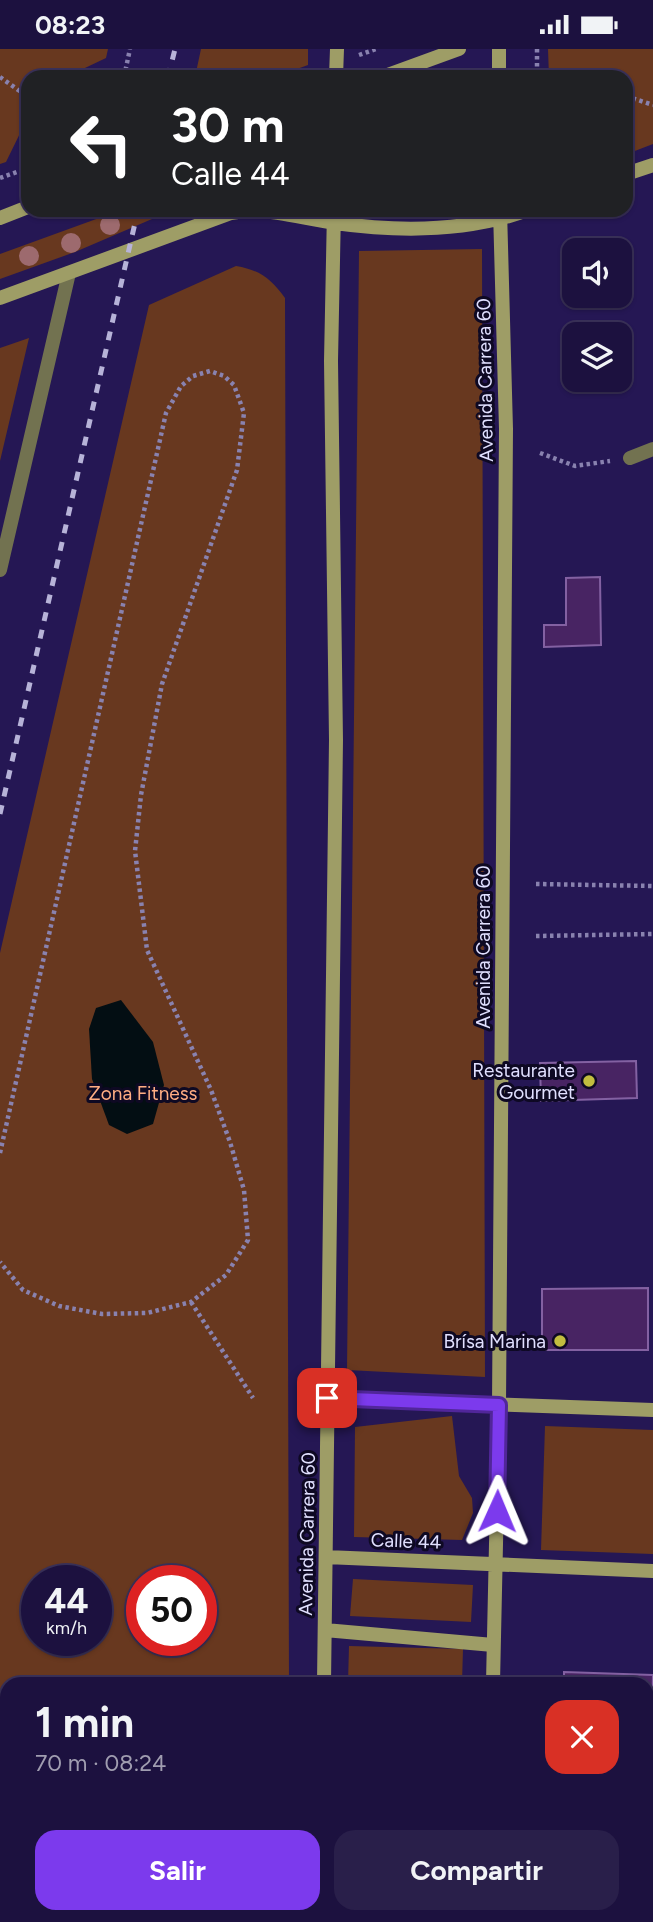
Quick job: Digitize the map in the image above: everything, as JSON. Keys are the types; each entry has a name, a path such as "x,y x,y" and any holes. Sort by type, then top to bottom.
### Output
{"main road":[{"path":"337,49 337,70"},
{"path":"401,70 459,49"},
{"path":"499,49 499,70"},
{"path":"633,172 653,165"},
{"path":"0,218 21,210"},
{"path":"0,298 220,217"},
{"name":"Avenida Carrera 60","path":"324,1677 336,740 331,362 334,217"},
{"path":"342,217 434,228 491,217"},
{"name":"Avenida Carrera 60","path":"493,1677 499,1405 506,443 501,217"},
{"path":"327,1398 653,1410"},
{"name":"Calle 44","path":"326,1557 653,1571"},
{"path":"325,1630 493,1645"}],"street":[{"path":"0,570 69,273"},
{"path":"630,458 653,450"}],"path":[{"path":"126,70 130,49"},
{"path":"359,55 376,49"},
{"path":"537,49 537,70"},
{"path":"0,77 21,92"},
{"path":"633,98 653,105"},
{"path":"0,178 21,170"},
{"path":"0,1153 166,413 181,386 193,376 210,372 224,376 234,385 240,399 243,413 237,470 162,684 141,795 135,851 147,950 211,1090 244,1190 248,1240 226,1275 191,1302 147,1313 102,1314 59,1306 23,1290 0,1262"},
{"path":"540,453 575,466 630,458"},
{"path":"536,884 653,886"},
{"path":"536,936 653,934"},
{"path":"191,1302 253,1398"}],"green space":[{"path":"0,49 108,49 106,58 81,70 21,70 21,131 6,162 0,164"},
{"path":"201,49 308,49 308,65 294,70 196,70"},
{"path":"548,49 653,49 653,144 633,152 633,70 549,70"},
{"path":"102,217 157,217 75,252 0,279 0,254"},
{"path":"482,249 485,1377 347,1370 359,251"},
{"name":"Zona Fitness","path":"236,266 264,276 285,298 289,1677 0,1677 0,953 149,305"},
{"path":"29,338 0,461 0,348"},
{"path":"452,1416 459,1476 472,1498 473,1513 462,1540 354,1537 355,1427"},
{"path":"545,1426 653,1430 653,1554 541,1550"},
{"path":"353,1579 473,1585 471,1622 350,1616"},
{"path":"349,1646 463,1649 462,1677 348,1677"}],"shaded area":[{"path":"121,1000 153,1042 164,1085 153,1124 127,1134 109,1125 92,1079 89,1029 96,1008"}],"building":[{"path":"600,577 601,645 544,647 544,625 566,625 566,578"},
{"name":"Restaurante Gourmet","path":"636,1061 637,1098 541,1101 540,1063"},
{"path":"648,1288 648,1350 542,1350 542,1289"},
{"path":"564,1672 653,1675 653,1677 564,1677"}],"railway":[{"path":"170,70 175,49"},
{"path":"0,814 136,217"}],"place":[{"name":"Restaurante Gourmet","path":"589,1081"},
{"name":"Brísa Marina","path":"560,1341"}],"route":[{"path":"327,1398 499,1405 497,1511"}]}
